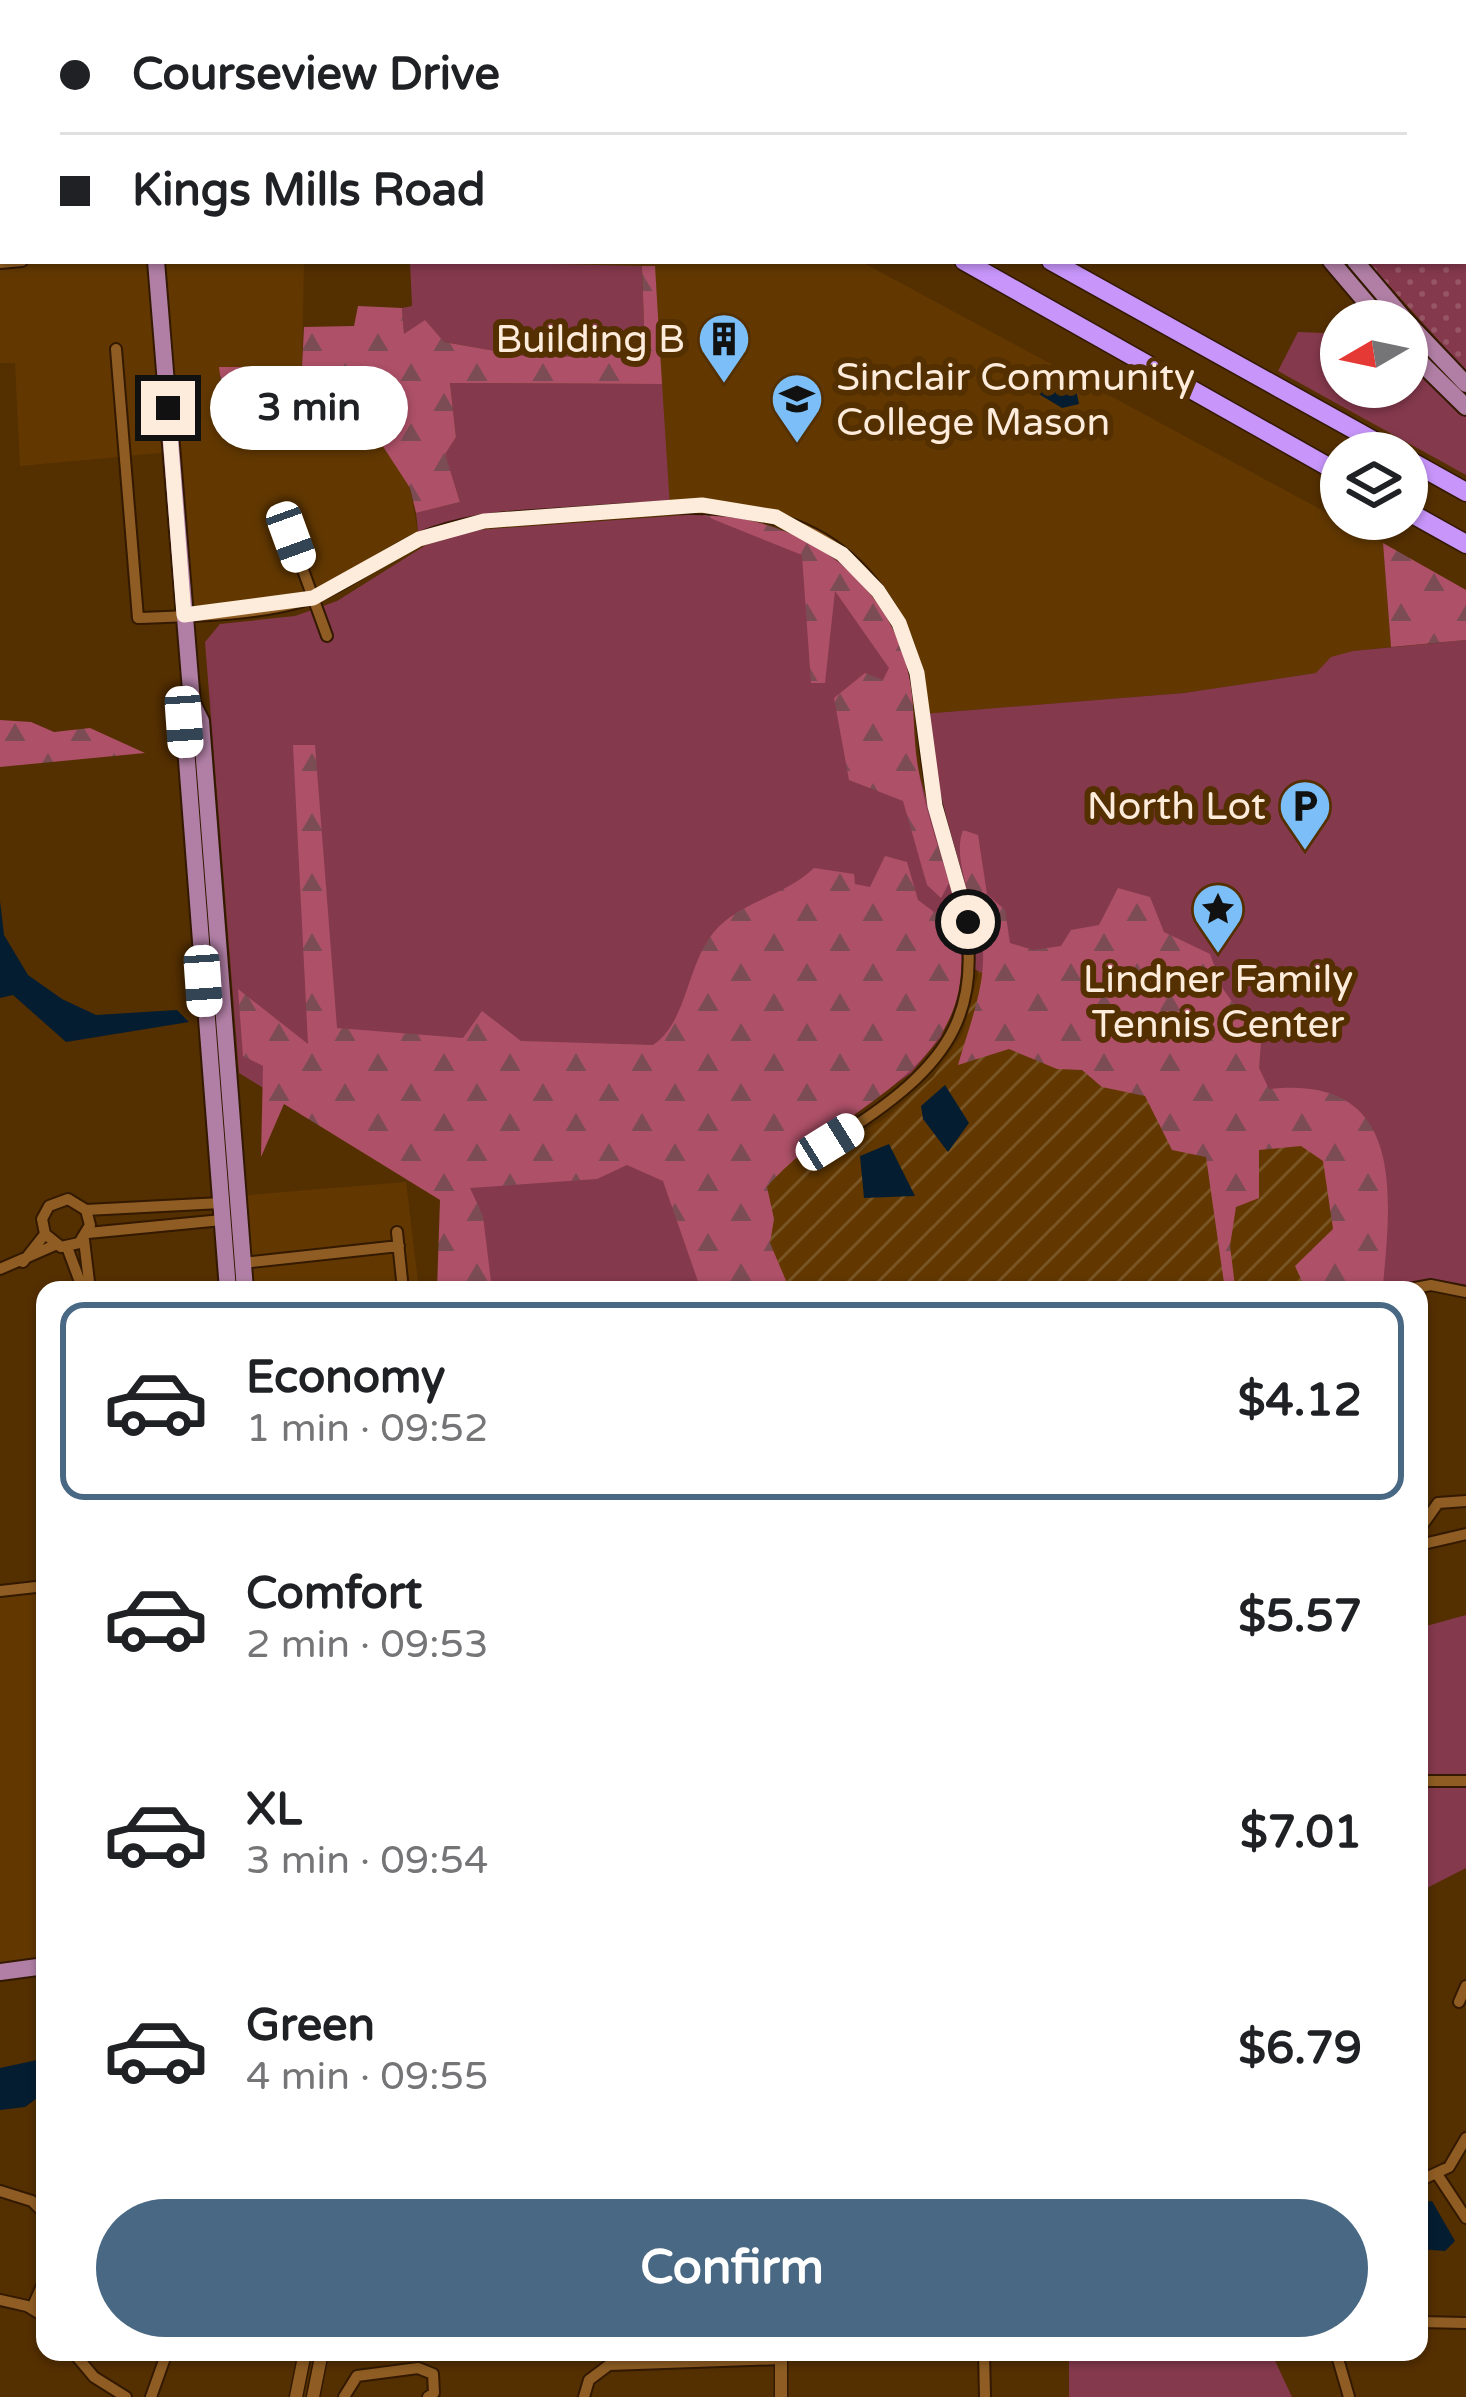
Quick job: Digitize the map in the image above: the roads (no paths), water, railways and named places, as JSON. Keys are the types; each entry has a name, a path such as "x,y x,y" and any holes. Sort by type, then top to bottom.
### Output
{"highway":[{"path":"969,264 1320,462"},
{"path":"1057,264 1358,432"},
{"path":"1428,471 1466,492"},
{"path":"1428,523 1466,544"}],"main road":[{"path":"156,264 192,703 201,722 244,1281"},
{"path":"1334,264 1364,300"},
{"path":"1358,264 1388,300"},
{"path":"1428,345 1466,384"},
{"path":"1428,370 1466,407"},
{"path":"192,703 184,722 227,1281"},
{"path":"0,1972 36,1968"}],"street":[{"path":"116,349 138,618 313,598 419,539 455,526 686,506 732,507 776,517 830,544 859,569 895,616 917,673 932,788 964,907 970,967 964,1004 937,1058 907,1091 830,1142"},
{"path":"291,537 327,636"},
{"path":"82,1281 61,1246 45,1234 42,1220 54,1202 74,1200 86,1210 221,1212"},
{"path":"86,1210 87,1281"},
{"path":"0,1269 86,1236 221,1212"},
{"path":"398,1232 402,1281"},
{"path":"23,1262 45,1234"},
{"path":"242,1263 399,1246"},
{"path":"1428,1286 1466,1292"},
{"path":"1428,1518 1438,1504 1466,1501"},
{"path":"1428,1543 1466,1534"},
{"path":"0,1591 36,1587"},
{"path":"1428,1781 1466,1781"},
{"path":"1460,2002 1466,1986"},
{"path":"1428,2178 1453,2162 1466,2138"},
{"path":"1437,2174 1466,2218"},
{"path":"0,2191 36,2205"},
{"path":"32,2308 36,2299"},
{"path":"0,2300 36,2311"},
{"path":"1428,2322 1466,2324"},
{"path":"81,2361 94,2377 126,2397"},
{"path":"151,2397 164,2361"},
{"path":"296,2397 303,2361"},
{"path":"314,2397 320,2361"},
{"path":"584,2397 592,2376 609,2366 695,2361"},
{"path":"781,2361 782,2397"},
{"path":"984,2361 985,2397"},
{"path":"1339,2361 1349,2397"},
{"path":"344,2397 357,2376 418,2368 433,2374 434,2393 428,2397"}],"water":[{"path":"1036,368 1076,389 1079,404 1062,408 1024,385 1020,370"},
{"path":"0,901 4,935 28,975 62,999 96,1015 177,1010 189,1022 66,1042 13,995 0,998"},
{"path":"945,1085 969,1123 948,1152 923,1119 921,1106"},
{"path":"889,1144 915,1196 864,1198 860,1156"},
{"path":"36,2060 36,2099 25,2107 0,2110 0,2068"},
{"path":"1432,2201 1455,2241 1445,2251 1428,2250 1428,2202"}],"place":[{"name":"Building B","path":"724,385"},
{"name":"Sinclair Community College Mason","path":"797,445"},
{"name":"North Lot","path":"1305,852"},
{"name":"Lindner Family Tennis Center","path":"1218,955"}]}
